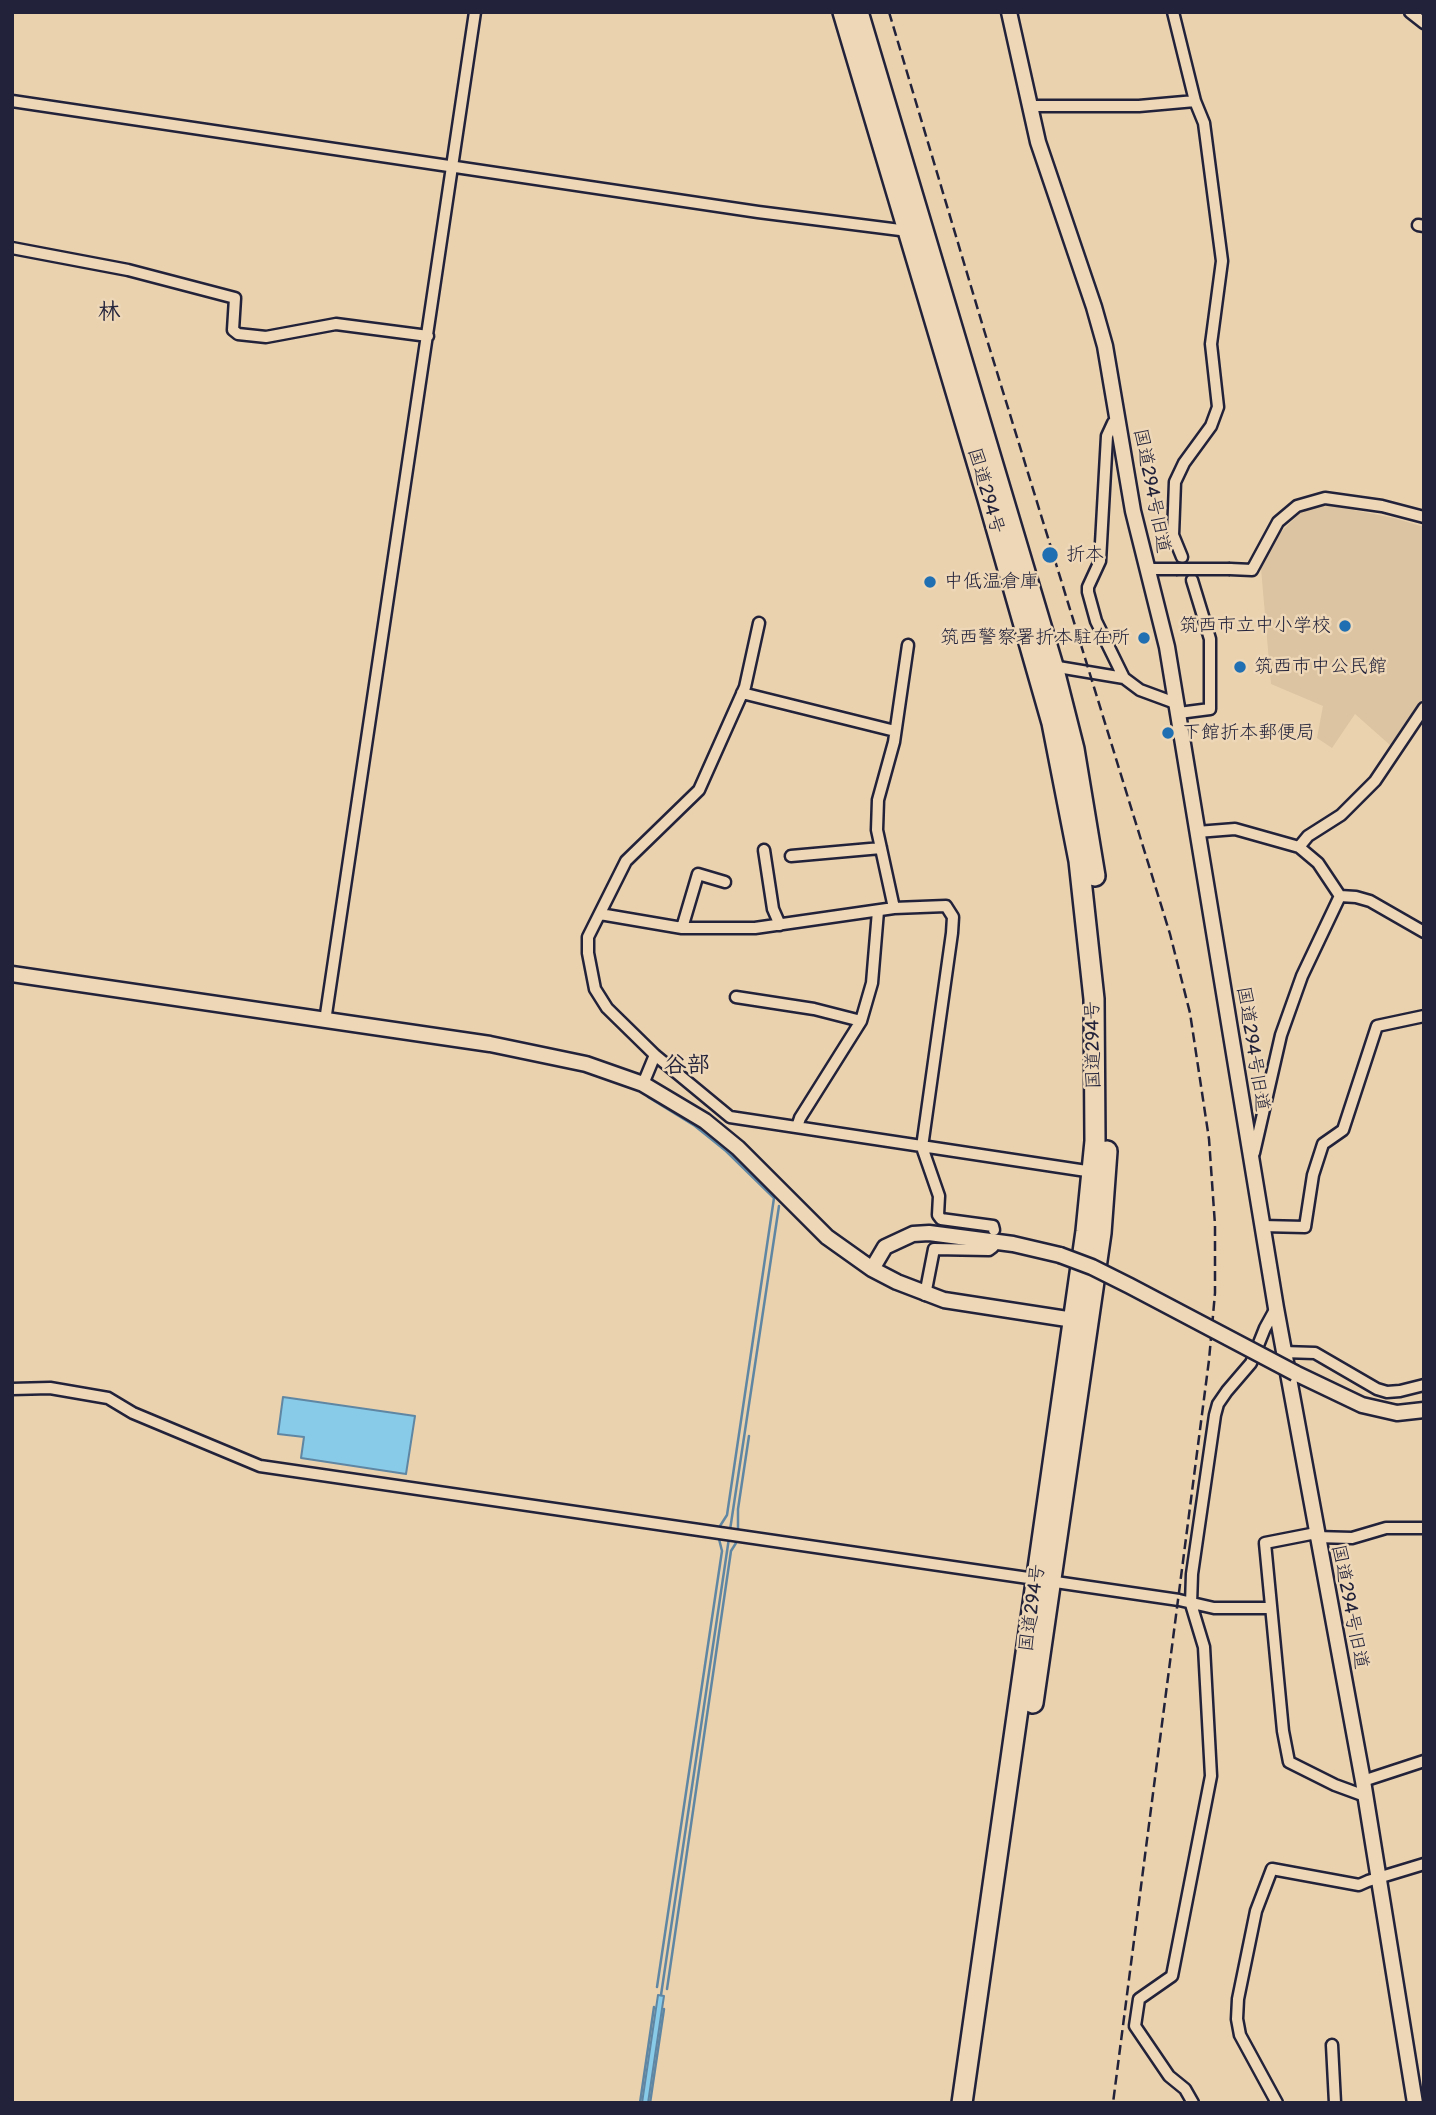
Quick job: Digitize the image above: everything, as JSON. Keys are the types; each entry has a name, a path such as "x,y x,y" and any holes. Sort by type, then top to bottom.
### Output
{"highway":[{"name":"国道294号","path":"843,12 908,231 1044,665 1074,750 1085,806 1107,999 1108,1087 1106,1174 1101,1233 1081,1321"},
{"name":"国道294号","path":"858,12 1044,665 1086,912 1096,1044 1093,1172 1081,1321 962,2103"},
{"name":"国道294号","path":"975,2103 1043,1581"}],"street":[{"path":"325,1021 475,12"},
{"name":"国道294号旧道","path":"1009,12 1038,142 1102,333 1133,511 1161,615 1283,1352 1364,1789 1415,2103"},
{"path":"1173,12 1195,101 1204,123 1222,261 1211,344 1218,407 1211,426 1184,463 1175,482 1173,535 1182,557"},
{"path":"1410,12 1424,23"},
{"path":"12,101 758,212 908,231"},
{"path":"1029,106 1139,106 1195,101"},
{"path":"12,247 128,270 235,298 233,330 238,334 266,337 336,324 428,336"},
{"path":"1118,419 1107,436 1100,561 1088,587 1101,635 1124,678 1140,690 1178,708 1210,709 1210,639 1192,580"},
{"path":"1147,569 1252,570 1278,522 1297,506 1325,498 1372,504 1424,517"},
{"path":"759,623 743,693 699,790 626,861 588,937 588,953 595,989 607,1008 655,1055 730,1117 1093,1172"},
{"path":"894,908 877,830 878,800 895,731 908,645"},
{"path":"1044,665 1124,678"},
{"path":"743,693 895,731"},
{"path":"1299,847 1308,836 1340,815 1375,781 1424,708"},
{"path":"1197,832 1235,829 1299,847 1318,863 1340,896"},
{"path":"791,856 881,848"},
{"path":"764,850 773,909 780,925"},
{"path":"682,928 698,874 725,882"},
{"path":"1251,1163 1281,1035 1302,975 1340,896"},
{"path":"1340,896 1370,901 1424,932"},
{"path":"600,914 682,928 755,928 894,908 946,906 953,917 952,933 922,1147 939,1196 941,1219 993,1226 995,1230"},
{"path":"797,1127 861,1021 872,983 878,911"},
{"path":"12,974 490,1044 586,1063 643,1084 686,1108 738,1147 827,1237 872,1269 925,1295 944,1300 1081,1321"},
{"path":"736,997 814,1009 861,1021"},
{"path":"1262,1226 1305,1227 1312,1175 1323,1144 1343,1130 1377,1026 1424,1016"},
{"path":"643,1084 655,1055"},
{"path":"872,1269 886,1247 913,1234 929,1233 1013,1244 1060,1255 1092,1267 1362,1405 1397,1413 1424,1410"},
{"path":"925,1295 934,1249 989,1250 993,1247"},
{"path":"1193,2103 1185,2089 1169,2076 1135,2026 1139,1999 1172,1976 1211,1776 1204,1647 1191,1604 1192,1574 1218,1404 1251,1363 1276,1308"},
{"path":"1283,1352 1315,1353 1377,1389 1387,1392 1424,1385"},
{"path":"12,1389 50,1388 108,1398 133,1413 260,1465 1179,1600 1214,1608 1270,1608"},
{"path":"1424,1528 1387,1528 1352,1538 1316,1535 1265,1543 1283,1731 1289,1762 1335,1786 1364,1789 1424,1761"},
{"path":"1277,2103 1240,2035 1237,2019 1238,1999 1256,1911 1272,1869 1359,1885 1424,1864"},
{"path":"1332,2045 1335,2103"}],"shaded area":[{"name":"筑西市立中小学校","path":"1322,504 1394,518 1424,527 1424,697 1390,745 1355,714 1332,748 1317,738 1323,706 1271,684 1261,568 1276,537 1302,511"}],"water":[{"path":"283,1397 415,1416 406,1474 301,1458 304,1437 278,1434"},
{"path":"658,1995 664,1996 648,2103 642,2103"}],"waterway":[{"path":"648,1097 695,1126 726,1151 774,1198 727,1515 720,1526"},
{"path":"730,1530 779,1206"},
{"path":"738,1528 738,1509 749,1436"},
{"path":"661,1995 729,1538"},
{"path":"657,1987 722,1551 719,1539"},
{"path":"667,1989 731,1551 736,1543"},
{"path":"640,2103 654,2007"},
{"path":"650,2103 664,2009"}],"railway":[{"path":"889,12 1170,934 1190,1013 1209,1139 1215,1225 1215,1293 1209,1360 1113,2103"}],"place":[{"name":"折本","path":"1050,555"},
{"name":"中低温倉庫","path":"930,582"},
{"name":"筑西市立中小学校","path":"1345,626"},
{"name":"筑西警察署折本駐在所","path":"1144,638"},
{"name":"筑西市中公民館","path":"1240,667"},
{"name":"下館折本郵便局","path":"1168,733"}],"district":[{"name":"林","path":"109,313"},
{"name":"谷部","path":"687,1066"}]}
